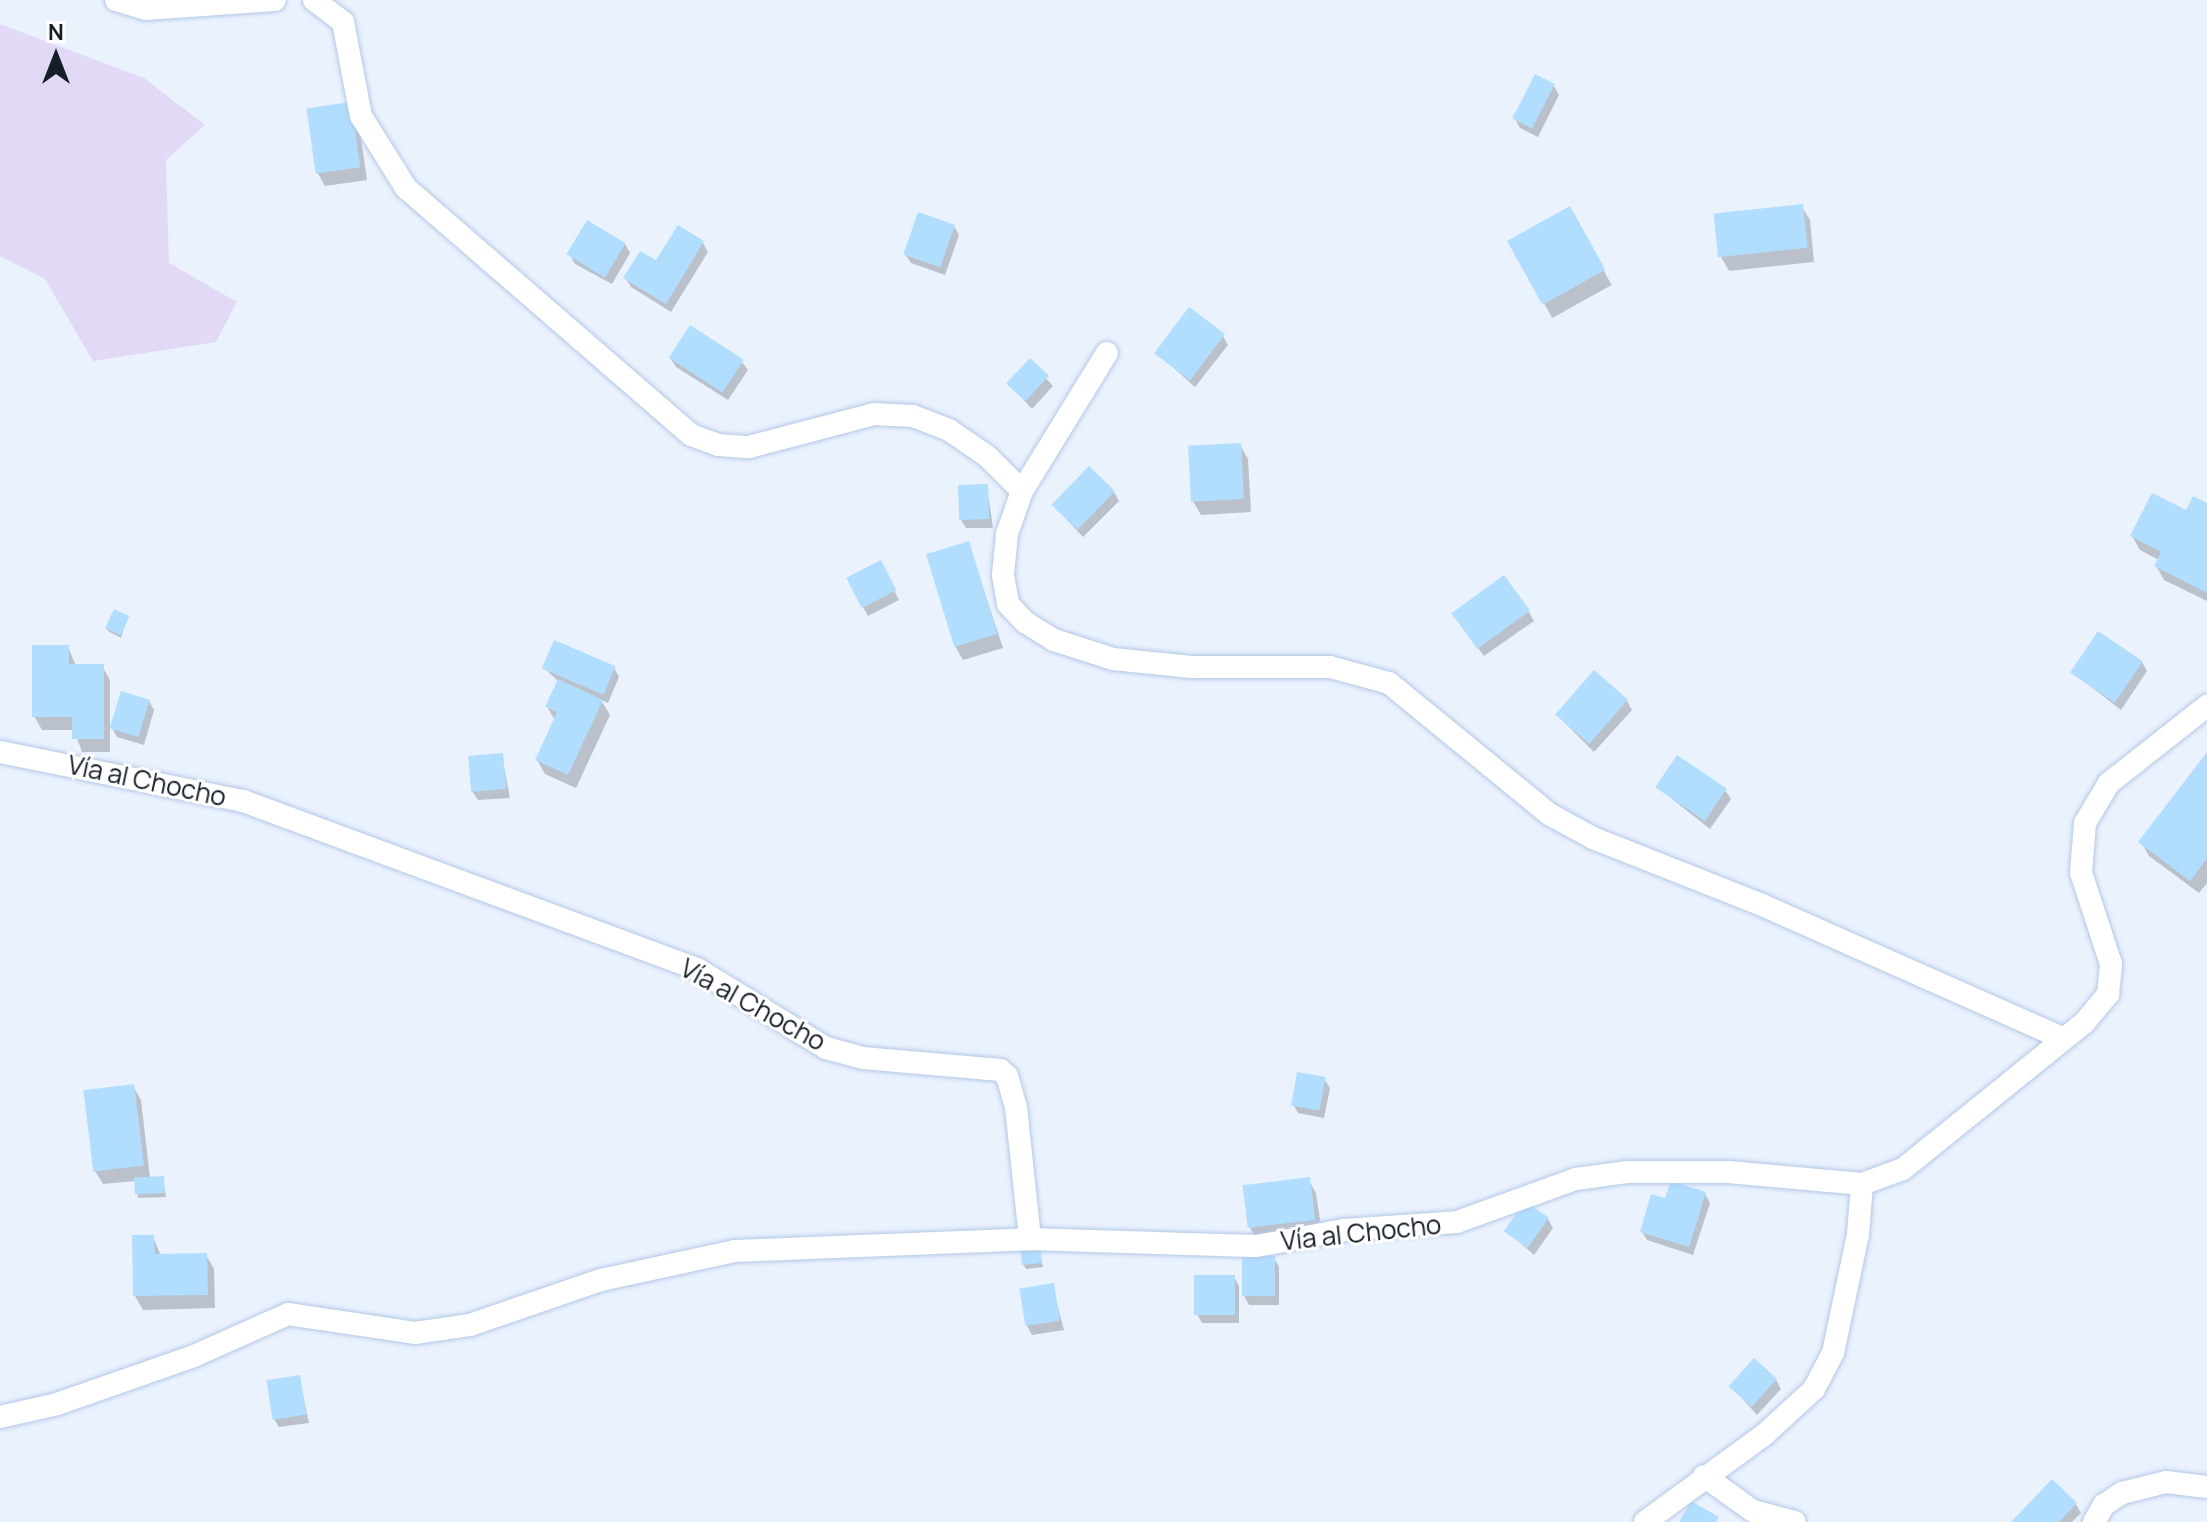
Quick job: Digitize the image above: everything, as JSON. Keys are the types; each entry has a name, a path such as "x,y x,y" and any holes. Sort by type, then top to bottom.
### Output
{"street":[{"path":"116,0 146,9 275,0"},
{"path":"314,0 343,22 361,116 406,188 691,435 718,445 749,447 850,418 913,416 971,443 1022,491"},
{"path":"1107,353 1022,491 1007,534 1003,575 1008,604 1025,622 1054,640 1113,659 1192,667 1330,667 1389,683 1549,814 1593,838 1762,905 2062,1038"},
{"path":"1645,1522 1764,1435 1814,1389 1833,1353 1858,1234 1862,1184 1903,1169 2084,1023 2108,994 2111,964 2081,873 2085,823 2109,783 2207,706"},
{"name":"Vía al Chocho","path":"0,752 243,801 697,969 826,1048 863,1058 1000,1070 1007,1076 1016,1107 1030,1239 1256,1246 1344,1230 1457,1222 1576,1179 1627,1172 1728,1172 1862,1184"},
{"path":"0,1417 57,1404 194,1356 288,1314 415,1333 470,1325 601,1280 735,1251 1030,1239"},
{"path":"1704,1476 1753,1511 1795,1522"},
{"path":"2094,1522 2104,1505 2122,1493 2166,1482 2207,1487"}],"shaded area":[{"path":"0,24 144,78 205,125 166,160 169,263 237,302 216,342 93,361 45,279 0,256"}],"building":[{"path":"1535,74 1555,84 1532,129 1512,119"},
{"path":"351,102 360,167 316,174 306,108"},
{"path":"1803,204 1808,248 1718,257 1713,213"},
{"path":"1570,206 1605,270 1542,305 1507,241"},
{"path":"918,212 955,225 940,267 903,255"},
{"path":"587,220 626,243 605,277 566,254"},
{"path":"678,225 704,241 666,304 623,278 640,251 656,260"},
{"path":"1189,307 1225,334 1190,380 1154,353"},
{"path":"690,325 744,360 722,393 669,358"},
{"path":"1030,358 1049,376 1025,401 1006,384"},
{"path":"1241,443 1244,499 1191,502 1188,446"},
{"path":"1089,466 1115,491 1077,530 1051,505"},
{"path":"988,484 989,519 959,520 958,485"},
{"path":"2152,493 2186,510 2193,496 2207,503 2207,593 2154,566 2161,552 2130,536"},
{"path":"969,541 997,634 954,647 926,554"},
{"path":"881,560 896,590 862,608 846,578"},
{"path":"1504,575 1530,611 1477,649 1451,613"},
{"path":"114,609 129,616 121,635 105,628"},
{"path":"2098,631 2143,661 2115,703 2070,672"},
{"path":"554,640 616,666 604,695 542,669"},
{"path":"32,645 69,645 69,664 104,664 104,739 72,739 72,717 32,717"},
{"path":"1594,670 1628,700 1589,744 1555,715"},
{"path":"558,679 603,700 568,775 535,760 557,712 545,707"},
{"path":"121,691 150,700 138,737 110,728"},
{"path":"2207,752 2207,859 2190,881 2138,842"},
{"path":"503,753 506,789 471,792 468,756"},
{"path":"1677,755 1727,789 1705,821 1655,787"},
{"path":"1297,1072 1326,1077 1320,1111 1291,1105"},
{"path":"134,1084 144,1165 93,1172 83,1090"},
{"path":"164,1176 165,1193 135,1195 134,1178"},
{"path":"1310,1177 1315,1220 1248,1228 1243,1185"},
{"path":"1671,1181 1706,1192 1689,1247 1640,1232 1651,1194 1665,1198"},
{"path":"1525,1201 1549,1218 1528,1248 1504,1231"},
{"path":"132,1235 154,1235 155,1254 207,1253 208,1295 133,1296"},
{"path":"1040,1246 1042,1263 1022,1265 1020,1248"},
{"path":"1242,1256 1275,1256 1275,1296 1242,1296"},
{"path":"1194,1275 1235,1275 1235,1315 1194,1315"},
{"path":"1054,1283 1060,1321 1025,1326 1019,1288"},
{"path":"1754,1358 1777,1379 1752,1407 1729,1386"},
{"path":"300,1375 306,1415 273,1420 266,1380"},
{"path":"2052,1479 2077,1503 2059,1522 2011,1522"},
{"path":"1691,1501 1719,1517 1716,1522 1679,1522"}]}
